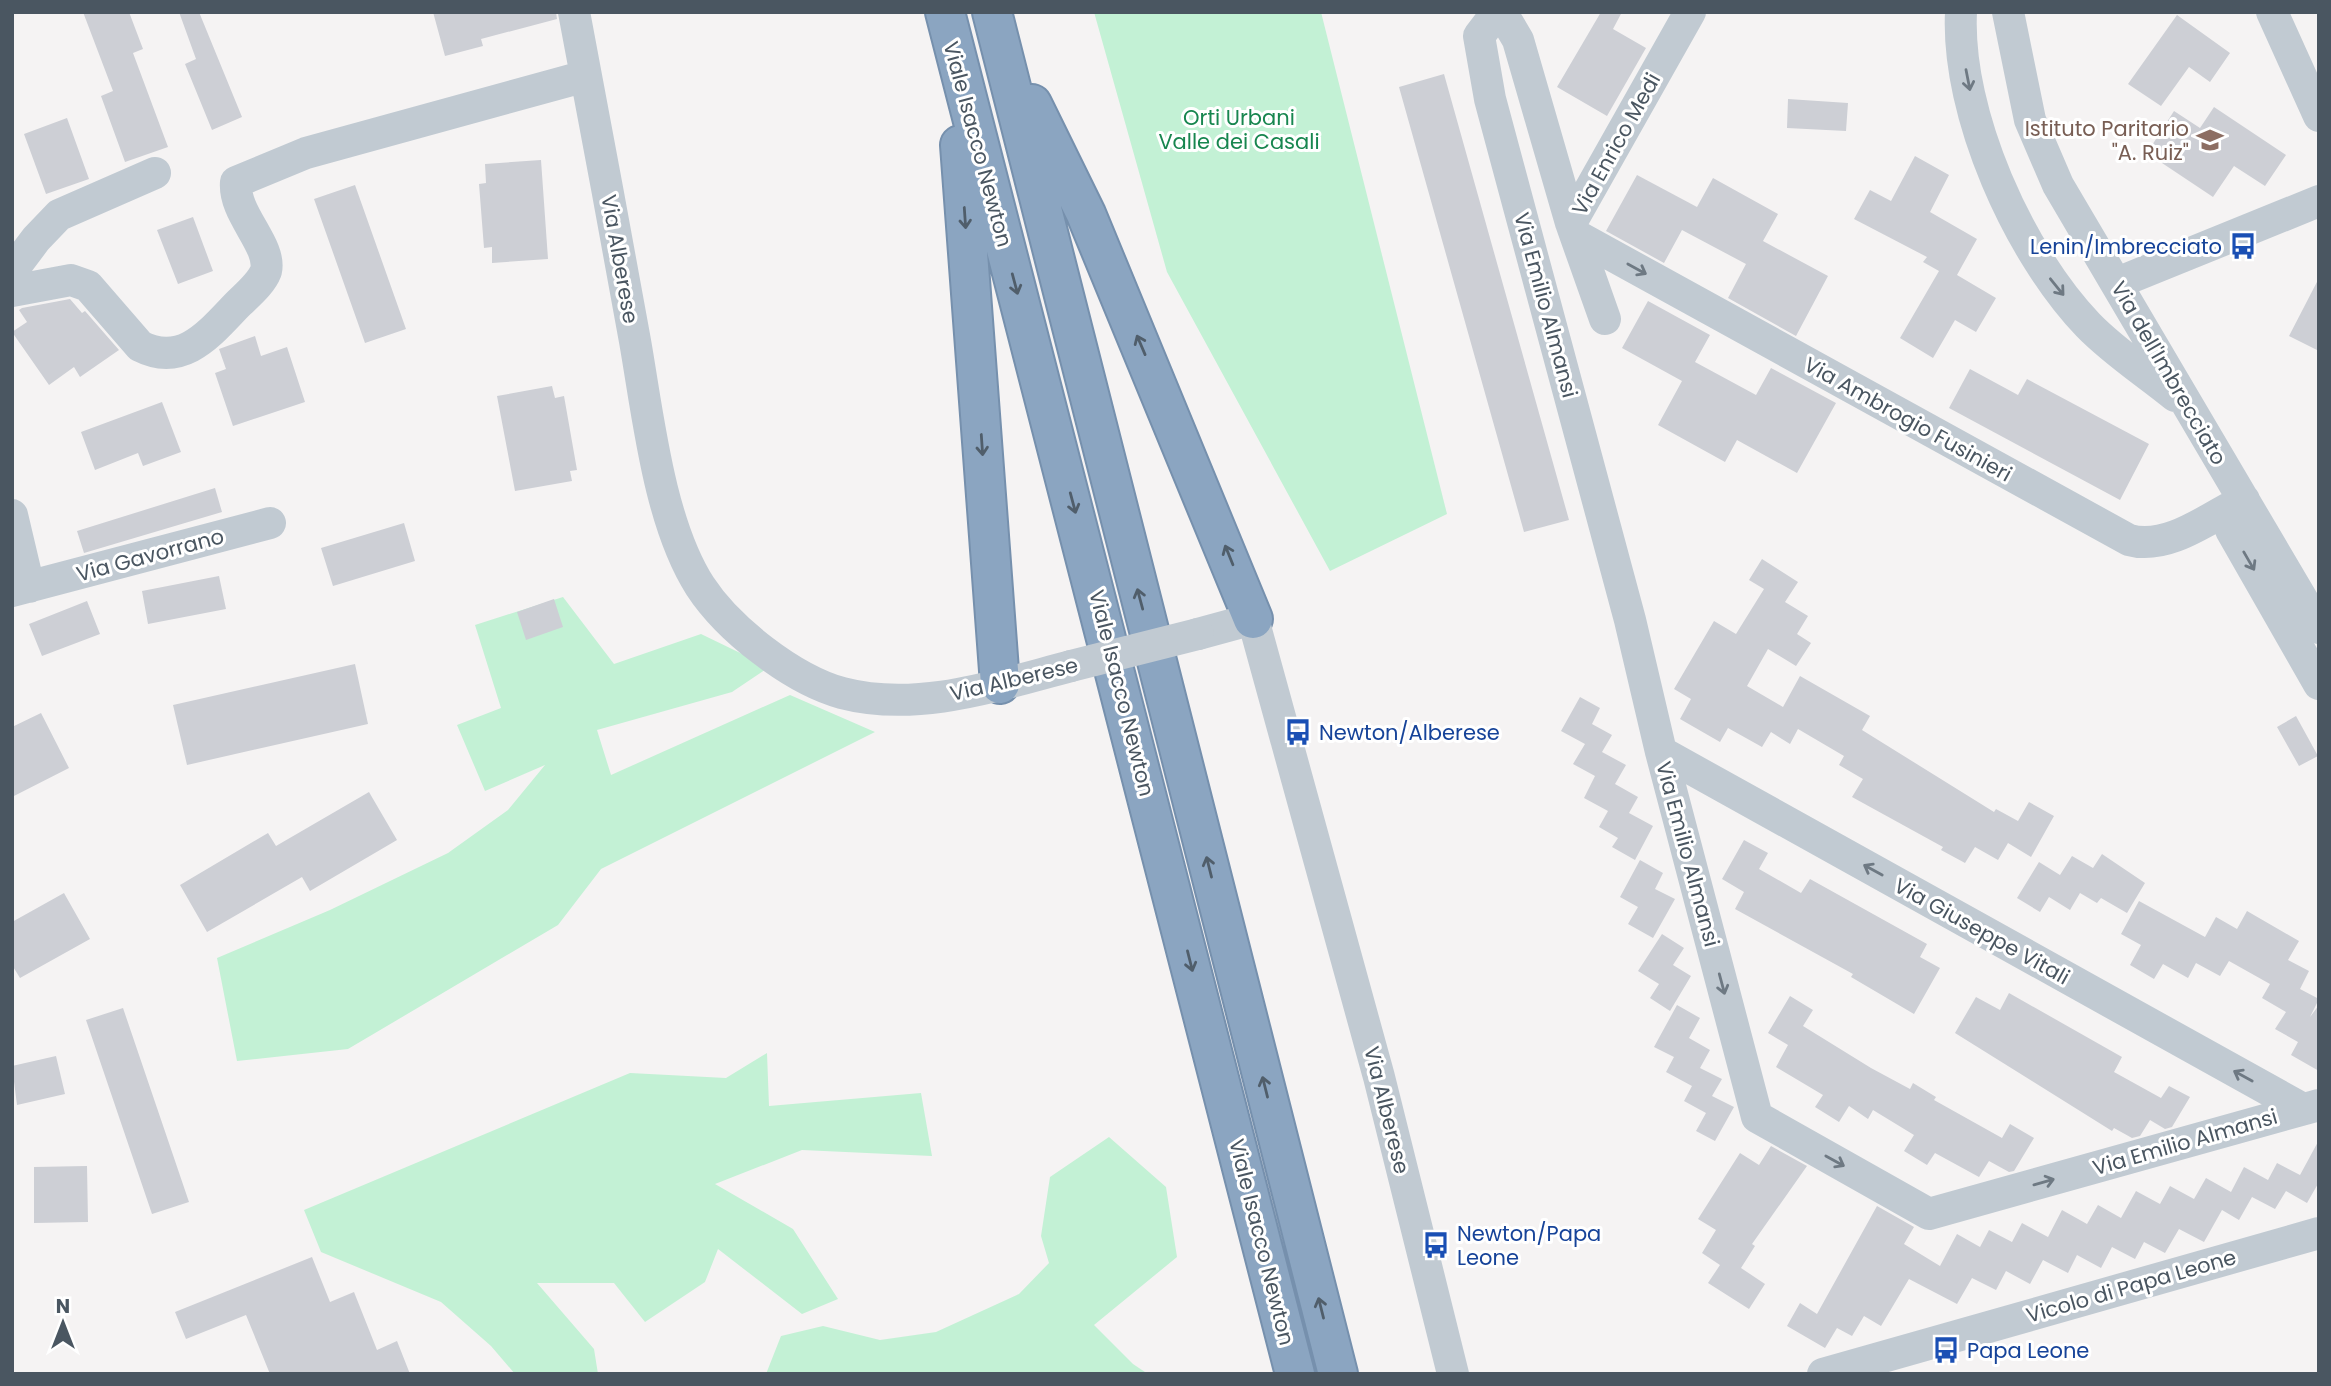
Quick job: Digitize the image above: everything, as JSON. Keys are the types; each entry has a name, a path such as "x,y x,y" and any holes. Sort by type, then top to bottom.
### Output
{"highway":[{"name":"Viale Isacco Newton","path":"945,12 953,52 1082,537 1295,1374"},
{"name":"Viale Isacco Newton","path":"995,23 1338,1374"},
{"path":"995,23 1086,214 1253,619"},
{"path":"953,52 1000,684"}],"street":[{"name":"Via Alberese","path":"574,12 661,480 679,539 699,584 715,606 756,644 799,674 843,693 916,699 1000,684 1253,619 1379,1077 1453,1374"},
{"name":"Via Enrico Medi","path":"1574,229 1689,12"},
{"path":"1961,12 1966,73 1975,111 1996,178 2019,230 2043,268 2089,326 2189,407"},
{"name":"Via dell'Imbrecciato","path":"2008,12 2035,135 2058,185 2319,628"},
{"path":"2272,12 2319,117"},
{"name":"Via Enrico Medi","path":"1491,16 1508,23 1518,40 1574,229"},
{"name":"Via Emilio Almansi","path":"1491,16 1479,36 1490,99 1627,607 1661,752 1758,1117 1929,1214 2311,1107"},
{"path":"12,291 78,280 88,286 141,346 152,352 169,354 200,344 266,271 266,259 234,197 236,182 306,153 586,76"},
{"path":"12,271 36,239 59,215 155,173"},
{"path":"2118,283 2319,201"},
{"path":"1574,229 1605,319"},
{"name":"Via Ambrogio Fusinieri","path":"1574,229 2116,535 2141,544 2166,540 2244,500"},
{"path":"2244,500 2231,530 2319,684"},
{"path":"12,515 21,589"},
{"name":"Via Gavorrano","path":"21,589 270,523"},
{"name":"Via Giuseppe Vitali","path":"1661,752 2311,1107"},
{"name":"Vicolo di Papa Leone","path":"1823,1374 2319,1233"}],"green space":[{"name":"Orti Urbani Valle dei Casali","path":"1094,12 1321,12 1447,514 1330,571 1167,272"},
{"path":"563,597 614,664 701,634 769,667 732,692 597,730 611,775 790,695 875,732 601,869 558,925 348,1049 237,1061 217,958 330,910 448,853 508,810 545,765 485,791 457,725 501,708 475,625"},
{"path":"767,1053 769,1106 921,1093 932,1156 802,1150 715,1184 793,1229 838,1299 802,1314 718,1249 705,1282 645,1322 614,1283 537,1283 594,1349 598,1374 515,1374 491,1346 441,1302 321,1252 304,1210 630,1073 726,1078"},
{"path":"1109,1137 1166,1187 1177,1257 1094,1325 1133,1364 1148,1374 766,1374 781,1336 823,1326 880,1340 936,1332 1019,1294 1049,1263 1041,1236 1050,1177"}],"building":[{"path":"83,12 129,12 143,49 133,53 168,147 125,162 101,96 113,91"},
{"path":"179,12 199,12 242,117 212,130 185,64 196,59"},
{"path":"433,12 556,12 557,19 481,39 483,46 445,56"},
{"path":"1601,12 1622,12 1613,29 1646,48 1607,116 1557,87"},
{"path":"2177,15 2230,53 2210,82 2189,67 2161,106 2128,84"},
{"path":"1444,74 1569,520 1524,532 1399,87"},
{"path":"1788,99 1848,103 1846,131 1787,128"},
{"name":"Istituto Paritario \"A. Ruiz\"","path":"2214,107 2286,155 2265,186 2234,166 2213,197 2147,153 2174,111 2200,128"},
{"path":"67,118 89,179 46,194 24,134"},
{"path":"1915,156 1949,175 1930,212 1977,239 1957,275 1996,298 1976,332 1955,320 1933,358 1900,338 1939,271 1923,262 1927,257 1854,219 1870,190 1891,201"},
{"path":"541,160 548,259 492,263 492,247 484,248 479,184 486,183 485,164"},
{"path":"1637,175 1697,207 1713,178 1778,214 1763,241 1828,276 1796,336 1728,298 1746,264 1682,230 1664,263 1606,231"},
{"path":"355,185 406,329 365,343 314,199"},
{"path":"193,217 213,271 178,284 157,230"},
{"path":"2319,278 2319,351 2289,336"},
{"path":"70,299 82,313 85,311 119,350 80,377 74,367 49,385 12,332 27,322 19,310 22,308"},
{"path":"1648,301 1710,335 1695,362 1756,395 1771,368 1836,403 1797,473 1737,440 1725,462 1658,425 1682,381 1622,348"},
{"path":"255,336 261,356 287,347 305,402 233,426 215,373 226,369 219,349"},
{"path":"1970,369 2018,395 2027,379 2149,444 2120,500 1949,408"},
{"path":"552,386 555,398 564,396 577,470 570,471 572,481 515,491 497,396"},
{"path":"162,402 181,452 143,466 138,453 95,470 81,432"},
{"path":"215,488 222,512 84,553 77,531"},
{"path":"404,523 415,561 333,586 321,548"},
{"path":"1762,559 1798,582 1785,602 1808,616 1797,634 1811,643 1796,666 1768,649 1747,686 1783,707 1800,676 1870,716 1862,730 1994,812 1996,809 2018,821 2029,802 2054,816 2031,857 2008,843 1998,860 1975,847 1965,863 1941,850 1943,847 1852,797 1863,779 1839,765 1844,756 1798,729 1790,744 1771,732 1762,747 1728,728 1720,742 1680,719 1691,699 1674,689 1714,621 1736,634 1764,589 1749,580"},
{"path":"219,576 226,609 148,624 142,591"},
{"path":"554,599 563,627 526,640 517,612"},
{"path":"87,601 100,634 42,656 29,624"},
{"path":"355,664 368,724 187,765 173,705"},
{"path":"1580,697 1600,708 1592,724 1612,735 1602,752 1626,765 1615,784 1638,797 1629,813 1653,826 1635,860 1612,847 1618,838 1599,827 1608,811 1584,798 1595,776 1573,764 1585,744 1561,731"},
{"path":"41,713 69,768 12,797 12,727"},
{"path":"2296,716 2318,756 2299,766 2277,727"},
{"path":"369,792 397,840 310,891 302,877 207,932 180,885 268,833 276,846"},
{"path":"1744,840 1768,853 1759,869 1801,893 1810,879 1927,944 1920,957 1940,968 1914,1014 1851,977 1853,974 1735,909 1744,892 1722,879"},
{"path":"2102,854 2145,883 2127,913 2101,898 2097,903 2080,893 2070,910 2049,897 2040,912 2017,898 2039,862 2060,875 2072,856 2093,868"},
{"path":"1640,860 1663,873 1655,889 1675,899 1653,938 1628,924 1638,907 1620,897"},
{"path":"64,893 90,939 20,978 12,965 12,922"},
{"path":"2139,901 2205,937 2216,917 2237,929 2247,911 2299,941 2288,960 2309,971 2300,989 2319,999 2310,1017 2319,1005 2319,1071 2291,1055 2298,1042 2275,1029 2286,1012 2262,998 2270,984 2229,961 2220,976 2196,963 2188,978 2163,964 2154,979 2130,965 2141,945 2121,934"},
{"path":"1662,934 1684,948 1673,965 1691,976 1670,1011 1650,998 1659,984 1638,971"},
{"path":"2009,993 2122,1057 2114,1072 2161,1098 2169,1086 2190,1097 2172,1127 2165,1129 2150,1120 2140,1136 2132,1138 2114,1128 2112,1131 1955,1033 1976,997 2000,1010"},
{"path":"1790,996 1813,1010 1803,1026 1871,1068 1910,1089 1913,1083 1936,1097 1934,1100 2002,1138 2010,1124 2034,1138 2014,1171 2009,1172 1989,1161 1979,1177 1935,1153 1927,1165 1904,1151 1914,1135 1873,1110 1868,1119 1849,1106 1839,1122 1815,1107 1823,1095 1776,1067 1788,1045 1768,1033"},
{"path":"1677,1005 1700,1018 1689,1038 1710,1050 1700,1068 1722,1079 1712,1096 1734,1107 1715,1141 1696,1131 1706,1113 1684,1101 1692,1086 1666,1072 1674,1057 1654,1047"},
{"path":"123,1008 189,1202 152,1214 86,1020"},
{"path":"56,1056 65,1094 17,1105 12,1066"},
{"path":"2319,1140 2319,1182 2307,1203 2286,1191 2275,1209 2252,1197 2239,1220 2222,1210 2204,1242 2179,1229 2165,1253 2144,1242 2135,1259 2112,1247 2101,1268 2077,1255 2068,1273 2043,1260 2030,1284 2006,1271 1996,1290 1972,1278 1957,1304 1909,1279 1881,1326 1864,1316 1852,1336 1837,1328 1825,1348 1787,1326 1800,1303 1817,1314 1877,1206 1914,1227 1904,1244 1940,1266 1957,1234 1980,1247 1989,1230 2012,1242 2022,1223 2048,1237 2062,1210 2087,1224 2098,1205 2121,1218 2136,1191 2160,1204 2170,1186 2194,1199 2206,1178 2231,1192 2244,1167 2268,1180 2277,1163 2300,1175"},
{"path":"1771,1146 1807,1166 1752,1244 1755,1246 1741,1268 1765,1284 1749,1309 1708,1283 1720,1265 1702,1253 1716,1230 1698,1219 1740,1153 1759,1165"},
{"path":"87,1166 88,1222 34,1223 34,1167"},
{"path":"312,1257 330,1302 354,1292 377,1350 397,1341 410,1374 270,1374 246,1315 186,1339 175,1312"}],"place":[{"name":"Istituto Paritario \"A. Ruiz\"","path":"2210,140"},
{"name":"Lenin/Imbrecciato","path":"2243,246"},
{"name":"Newton/Alberese","path":"1298,732"},
{"name":"Newton/Papa Leone","path":"1436,1245"},
{"name":"Papa Leone","path":"1946,1350"}]}
